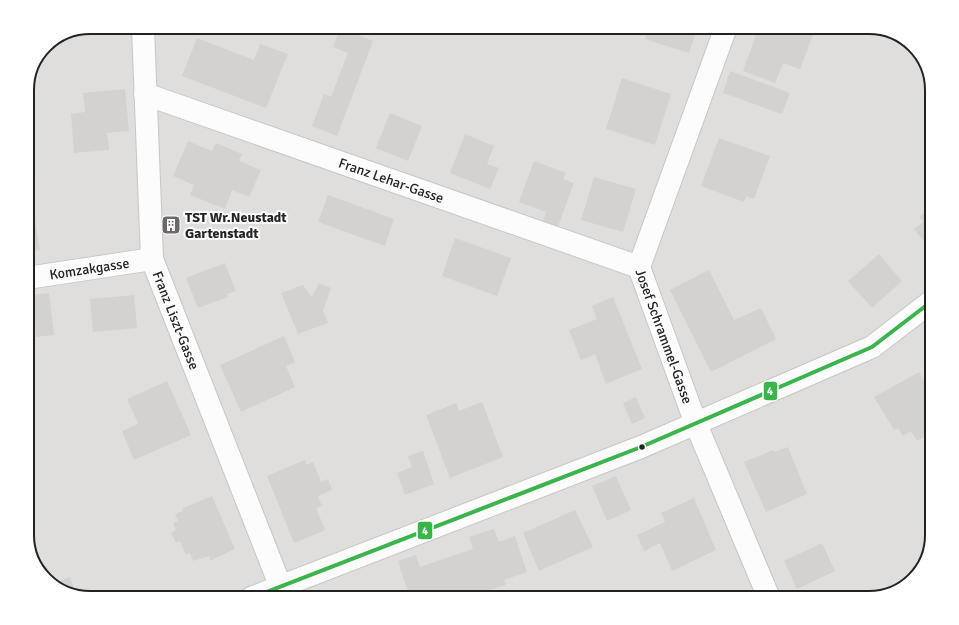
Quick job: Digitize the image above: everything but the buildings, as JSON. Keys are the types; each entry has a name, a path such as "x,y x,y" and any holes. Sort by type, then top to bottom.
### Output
{"street":[{"name":"Franz Liszt-Gasse","path":"143,34 152,259 282,591"},
{"name":"Josef Schrammel-Gasse","path":"723,34 639,267 696,424 766,591"},
{"name":"Franz Lehar-Gasse","path":"145,94 639,267"},
{"name":"Komzakgasse","path":"34,277 152,259"},
{"path":"284,591 641,447 872,347 925,306"}],"shaded area":[{"path":"82,34 877,34 900,43 916,59 925,82 925,543 916,566 900,582 877,591 82,591 68,587 59,582 41,563 34,539 34,86 40,65 53,48 62,41"}],"transit line":[{"name":"4","path":"269,591 641,447 872,347 925,306"}],"place":[{"name":"TST Wr.Neustadt Gartenstadt","path":"171,225"}]}
